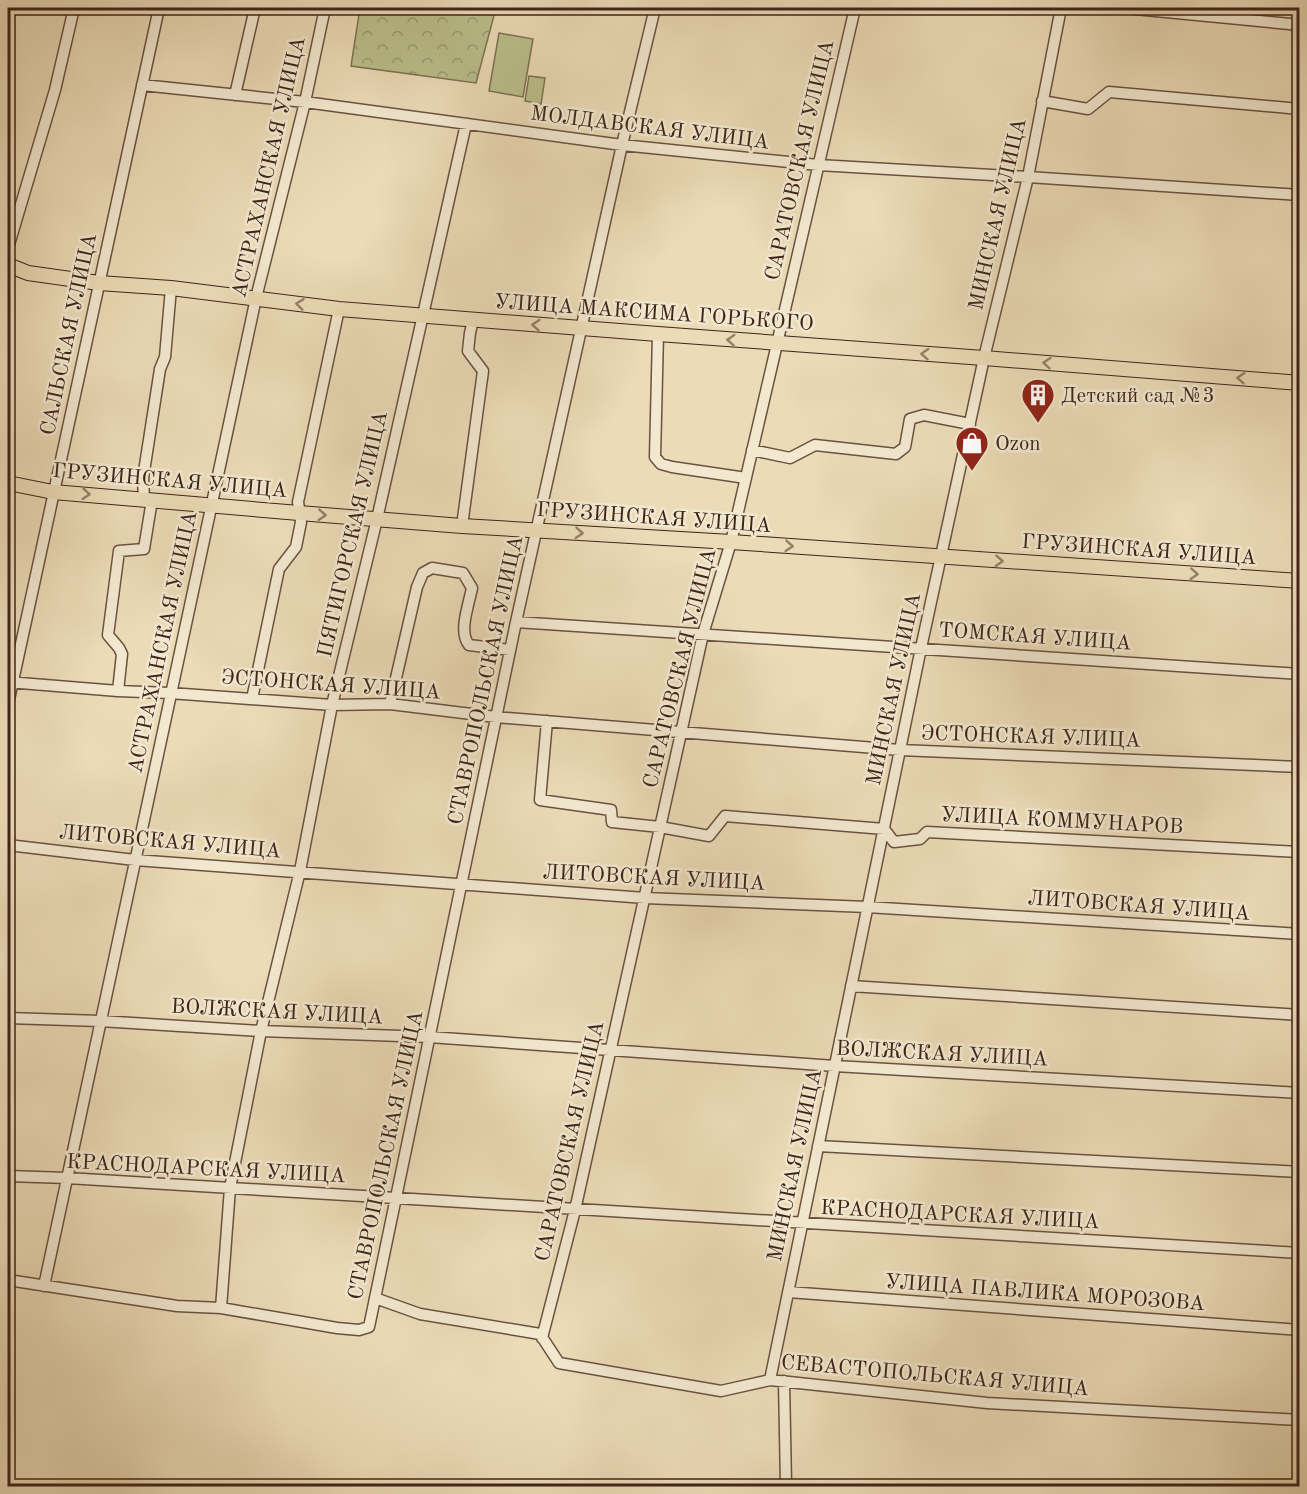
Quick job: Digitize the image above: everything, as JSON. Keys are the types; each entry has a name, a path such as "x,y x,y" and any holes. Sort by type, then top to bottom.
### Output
{"main road":[{"name":"УЛИЦА МАКСИМА ГОРЬКОГО","path":"8,265 27,273 99,283 171,288 339,309 1299,383"},
{"path":"8,275 18,272 27,273"},
{"name":"ГРУЗИНСКАЯ УЛИЦА","path":"8,483 53,492 462,526 731,542 1299,582"}],"street":[{"path":"8,248 55,90 74,8"},
{"name":"САЛЬСКАЯ УЛИЦА","path":"8,704 10,682 159,8"},
{"path":"235,95 255,8"},
{"name":"АСТРАХАНСКАЯ УЛИЦА","path":"44,1286 256,298 325,8"},
{"name":"СТАВРОПОЛЬСКАЯ УЛИЦА","path":"220,1308 337,1328 359,1330 369,1327 516,622 622,145 655,8"},
{"name":"САРАТОВСКАЯ УЛИЦА","path":"542,1338 575,1210 703,634 731,542 855,8"},
{"name":"МИНСКАЯ УЛИЦА","path":"770,1380 921,648 984,358 1028,177 1061,8"},
{"path":"1124,8 1299,25"},
{"name":"МОЛДАВСКАЯ УЛИЦА","path":"142,85 304,102 622,145 818,165 1299,195"},
{"path":"1042,101 1088,109 1109,92 1299,109"},
{"name":"ПЯТИГОРСКАЯ УЛИЦА","path":"220,1308 230,1188 261,1031 300,872 332,705 466,124"},
{"path":"118,691 122,654 108,635 119,551 144,549 148,500 143,478 160,369 165,357 171,288"},
{"path":"252,699 279,569 296,547 300,522 298,502 339,309"},
{"path":"462,526 483,371 468,351 473,320"},
{"path":"658,334 655,457 661,464 672,467 746,478"},
{"path":"753,450 790,458 815,445 896,454 905,447 910,419 924,415 970,423"},
{"path":"390,704 417,587 423,573 432,568 463,573 472,588 464,630 465,640 469,645 510,650"},
{"name":"ТОМСКАЯ УЛИЦА","path":"516,622 1299,674"},
{"name":"ЭСТОНСКАЯ УЛИЦА","path":"10,682 332,705 390,704 496,717 900,750 1299,767"},
{"name":"УЛИЦА КОММУНАРОВ","path":"548,721 540,800 611,810 612,822 660,827 709,836 725,816 884,829 894,842 920,839 927,832 1299,852"},
{"name":"ЛИТОВСКАЯ УЛИЦА","path":"8,845 135,860 645,898 867,907 1299,934"},
{"path":"851,987 1299,1015"},
{"name":"ВОЛЖСКАЯ УЛИЦА","path":"8,1018 429,1038 835,1066 1299,1093"},
{"path":"818,1146 1299,1172"},
{"name":"КРАСНОДАРСКАЯ УЛИЦА","path":"8,1176 1299,1253"},
{"path":"8,1280 177,1306 220,1308"},
{"name":"УЛИЦА ПАВЛИКА МОРОЗОВА","path":"788,1292 1299,1330"},
{"path":"375,1299 420,1314 540,1334 542,1338"},
{"name":"СЕВАСТОПОЛЬСКАЯ УЛИЦА","path":"542,1338 559,1363 721,1391 770,1380 987,1403 1299,1420"},
{"path":"784,1382 786,1485 801,1486"}],"green space":[{"path":"360,8 496,8 476,83 351,66"},
{"path":"499,33 533,39 523,97 489,91"},
{"path":"529,76 545,78 541,104 525,101"}],"place":[{"name":"Детский сад №3","path":"1038,424"},
{"name":"Ozon","path":"972,472"}]}
